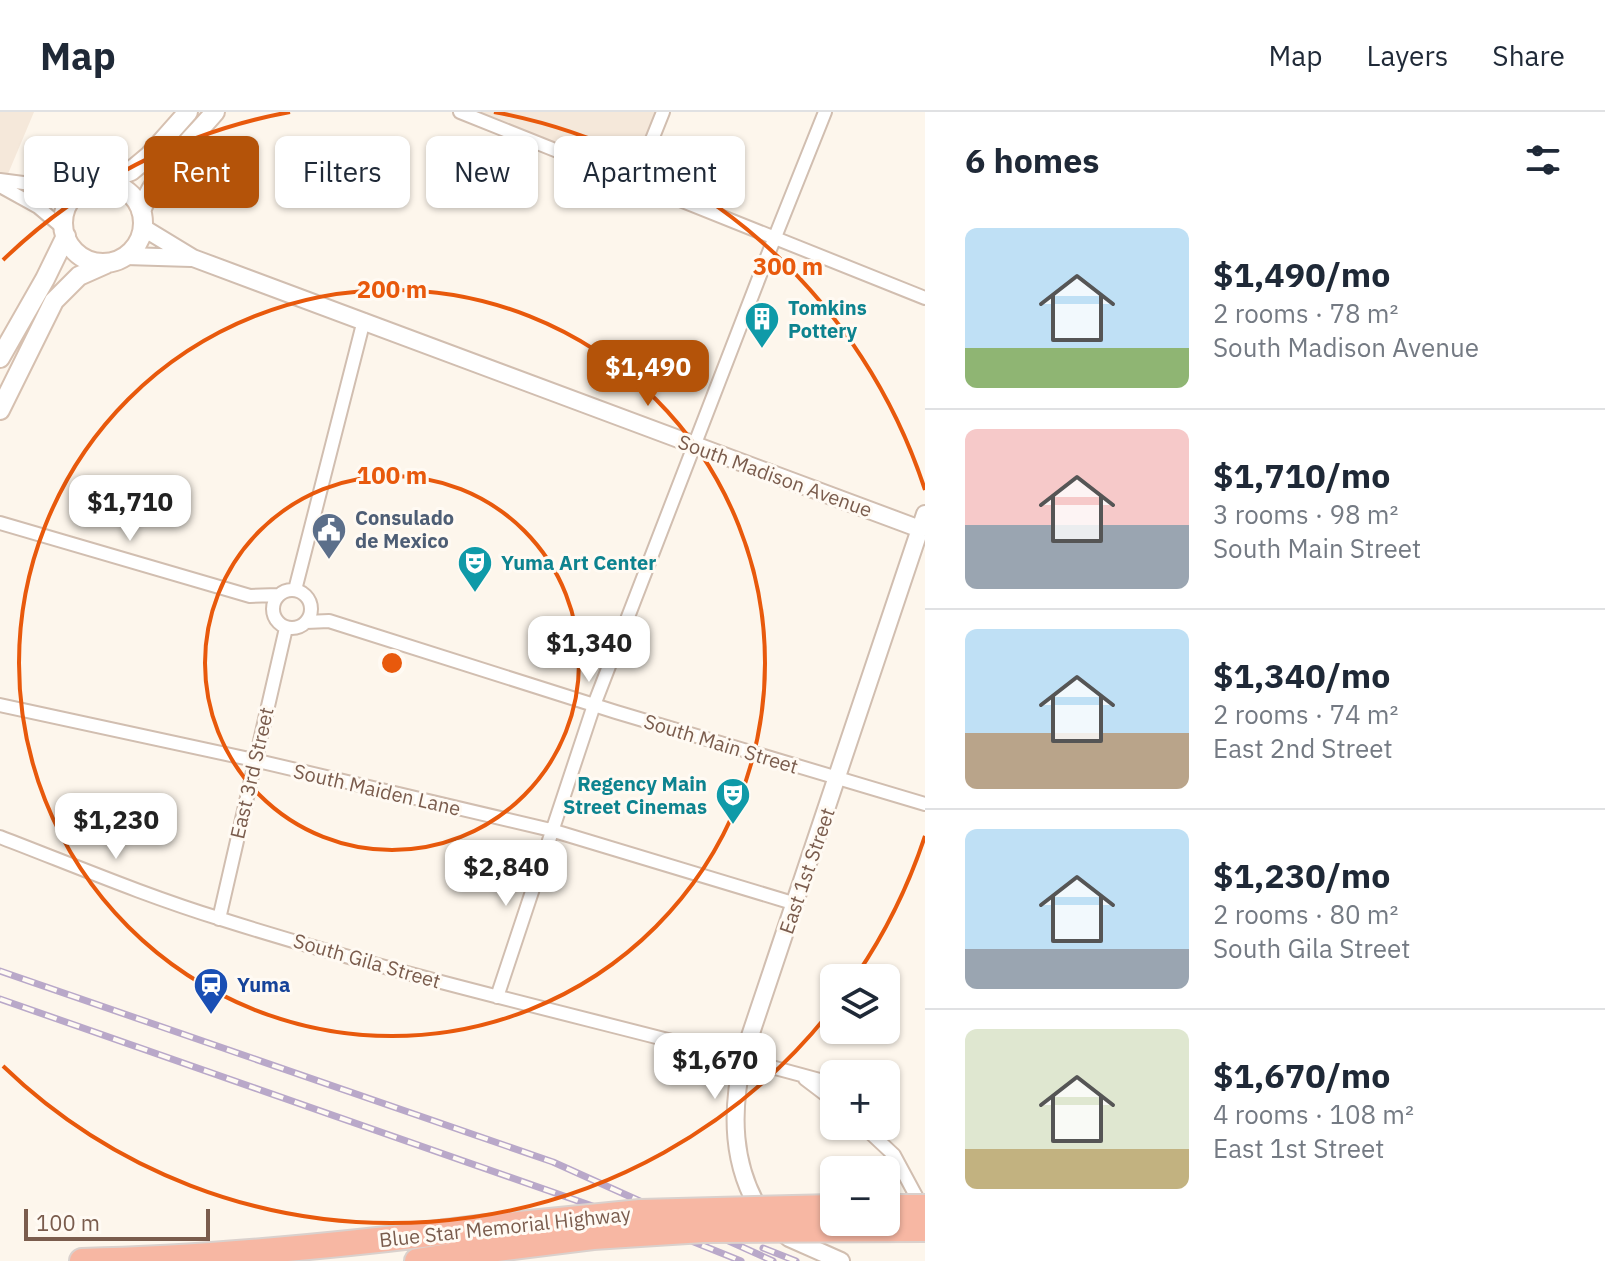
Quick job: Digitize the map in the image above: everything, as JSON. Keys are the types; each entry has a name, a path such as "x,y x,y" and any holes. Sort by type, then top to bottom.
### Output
{"highway":[{"name":"Blue Star Memorial Highway","path":"417,1261 480,1240 640,1212 820,1207"},
{"path":"900,1208 925,1210"},
{"name":"Blue Star Memorial Highway","path":"82,1261 703,1230 925,1229"}],"main road":[{"path":"128,172 149,156 188,112"},
{"path":"0,410 54,301 79,276 117,259 140,238 148,190 215,112"},
{"path":"128,194 136,201 142,219"},
{"path":"0,358 45,279 64,232 67,208"},
{"path":"64,232 74,251 84,258 117,259"}],"street":[{"path":"460,112 554,150"},
{"path":"653,136 663,112"},
{"path":"497,997 594,705 825,112"},
{"path":"0,183 24,185"},
{"path":"0,183 38,207 64,232"},
{"path":"701,208 925,298"},
{"name":"South Madison Avenue","path":"142,219 193,258 364,320 693,447 923,525"},
{"path":"117,259 193,258"},
{"path":"295,590 364,320"},
{"path":"0,523 250,596 278,595 295,590 305,594 310,603 311,613 306,622 297,628 286,628 277,622 273,612 278,595"},
{"name":"East 1st Street","path":"841,1261 789,1238 762,1214 745,1184 737,1147 735,1102 743,1057 923,525"},
{"path":"250,596 273,612"},
{"name":"South Main Street","path":"310,603 329,621"},
{"name":"South Main Street","path":"306,622 329,621 838,780 925,804"},
{"name":"East 3rd Street","path":"219,919 286,628"},
{"name":"South Maiden Lane","path":"0,705 254,760 551,830 796,904"},
{"name":"South Gila Street","path":"0,837 219,919 497,997 743,1057 820,1080"},
{"path":"797,1073 820,1090"},
{"path":"877,1140 902,1166 925,1210"}],"shaded area":[{"path":"0,112 34,112 5,181 0,179"},
{"path":"461,112 663,112 653,136 554,136 554,149 538,143 538,136 521,136"}],"railway":[{"path":"0,971 553,1162 773,1261"},
{"path":"0,999 684,1238 741,1261"},
{"path":"763,1248 796,1261"}],"place":[{"name":"Tomkins Pottery","path":"762,350"},
{"name":"Consulado de Mexico","path":"329,561"},
{"name":"Yuma Art Center","path":"475,594"},
{"name":"Regency Main Street Cinemas","path":"733,826"},
{"name":"Yuma","path":"211,1016"}]}
